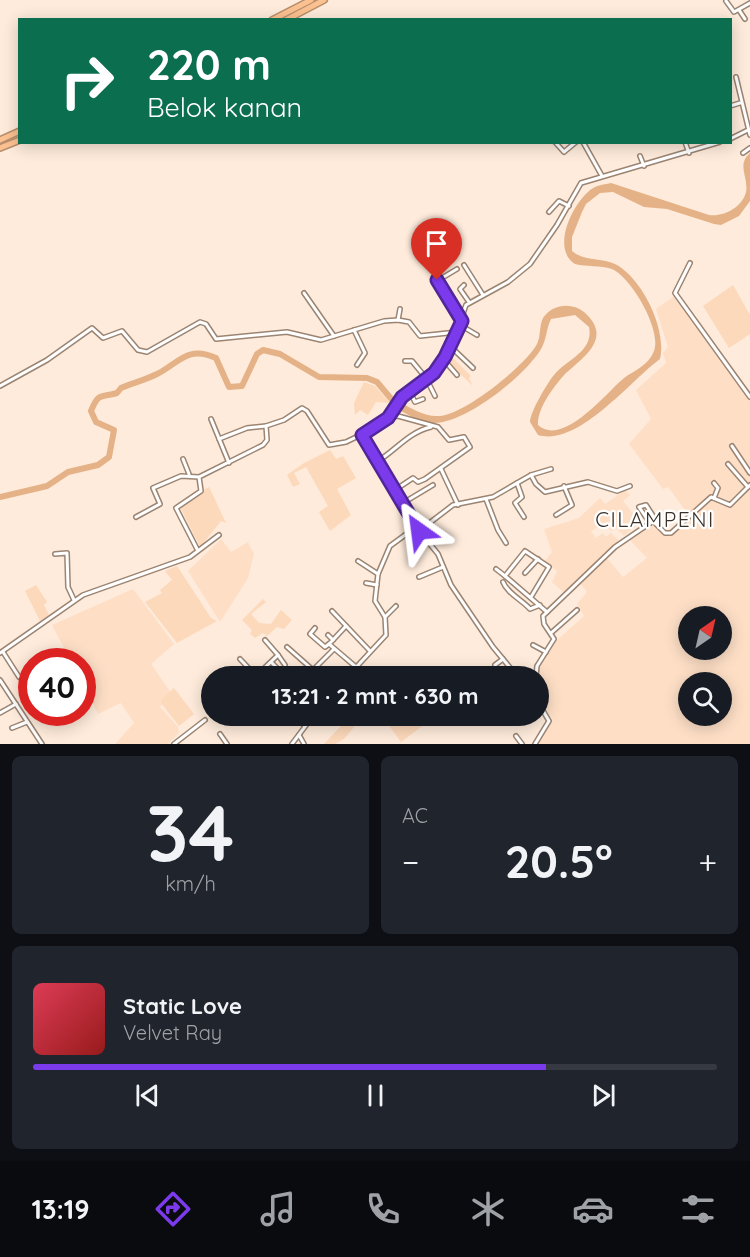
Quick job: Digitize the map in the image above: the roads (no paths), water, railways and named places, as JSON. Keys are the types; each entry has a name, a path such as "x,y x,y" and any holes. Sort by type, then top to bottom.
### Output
{"highway":[{"path":"276,18 311,0"},
{"path":"290,18 324,0"},
{"path":"0,140 18,132"},
{"path":"0,148 18,141"}],"street":[{"path":"726,1 734,12 750,3"},
{"path":"739,10 745,19"},
{"path":"732,138 749,132 736,77"},
{"path":"732,105 741,102"},
{"path":"557,144 564,152 574,144"},
{"path":"584,144 602,176"},
{"path":"686,144 689,153"},
{"path":"219,439 247,428 266,426 284,420 304,408 329,445 362,435 389,417 401,399 427,380 444,360 469,302 514,278 530,264 569,207 580,185 602,176 644,166 714,144"},
{"path":"743,153 750,148"},
{"path":"640,156 644,166"},
{"path":"549,212 560,201 569,207"},
{"path":"690,263 675,293 750,397"},
{"path":"464,265 483,296"},
{"path":"457,269 437,281 461,323 477,334"},
{"path":"464,285 460,289 469,302"},
{"path":"304,293 334,336"},
{"path":"398,320 400,309"},
{"path":"0,386 47,360 92,328 103,338 122,330 135,347 142,352 152,351 200,322 206,324 216,339 287,332 321,340 398,320 409,322 420,336 457,332"},
{"path":"354,330 365,353 357,364"},
{"path":"451,347 473,368"},
{"path":"444,360 457,375"},
{"path":"405,361 412,361 427,380 435,396"},
{"path":"410,392 415,402 423,399"},
{"path":"389,417 398,416 441,429 449,440 464,437 470,447 441,469 418,482 413,478 395,490"},
{"path":"211,419 229,463"},
{"path":"136,517 160,504 153,488 189,475 199,477 229,463 265,443 266,426"},
{"path":"377,461 390,453 397,445 433,427"},
{"path":"362,435 416,527 442,565 451,585 508,666"},
{"path":"732,446 750,472"},
{"path":"183,459 189,475"},
{"path":"650,523 639,507 646,505 665,533 671,533 705,501 714,498 730,505 749,486 728,464"},
{"path":"441,469 458,504"},
{"path":"419,531 447,508 486,499 531,475 551,469"},
{"path":"531,475 543,491 588,482 621,491 630,486"},
{"path":"197,549 176,508 201,492 199,477"},
{"path":"517,483 522,497 515,503 524,517"},
{"path":"714,483 718,488 714,498"},
{"path":"402,504 433,485"},
{"path":"556,515 568,510 572,505 564,486"},
{"path":"486,499 498,530 506,543"},
{"path":"538,666 554,641 542,618 547,612 615,547 650,523 657,524"},
{"path":"357,666 386,635 385,617 376,603 378,574 390,546 416,527"},
{"path":"18,677 2,653 75,600 90,591 190,557 197,549 219,535"},
{"path":"505,576 524,551 549,567 531,597"},
{"path":"55,554 67,553 69,588 75,600"},
{"path":"525,573 538,559"},
{"path":"358,561 378,574"},
{"path":"419,577 442,565"},
{"path":"496,569 547,612"},
{"path":"503,582 506,589 521,598 530,609 540,605"},
{"path":"366,583 377,585"},
{"path":"385,617 396,606"},
{"path":"551,633 577,610"},
{"path":"332,611 370,651"},
{"path":"315,628 310,634 326,647 346,627"},
{"path":"328,635 333,640"},
{"path":"265,640 285,665"},
{"path":"329,644 355,666"},
{"path":"533,645 546,652"},
{"path":"287,647 311,666"},
{"path":"318,666 334,649"},
{"path":"267,666 279,656"},
{"path":"240,659 247,666"},
{"path":"495,665 502,659"},
{"path":"271,662 275,666"},
{"path":"0,680 18,707"},
{"path":"0,713 16,704"},
{"path":"174,744 201,723"},
{"path":"12,728 18,726"},
{"path":"30,726 42,744"},
{"path":"292,744 305,726"},
{"path":"535,744 546,726"},
{"path":"220,734 227,744"},
{"path":"300,735 304,744"},
{"path":"516,736 522,744"}],"waterway":[{"path":"0,497 47,486 68,472 98,465 109,457 114,430 96,422 91,411 98,398 117,393 121,388 157,374 190,354 198,353 216,358 229,387 242,386 257,354 263,350 280,354 319,377 367,378 377,382 393,401 402,407"}],"district":[{"name":"CILAMPENI","path":"655,520"}]}
